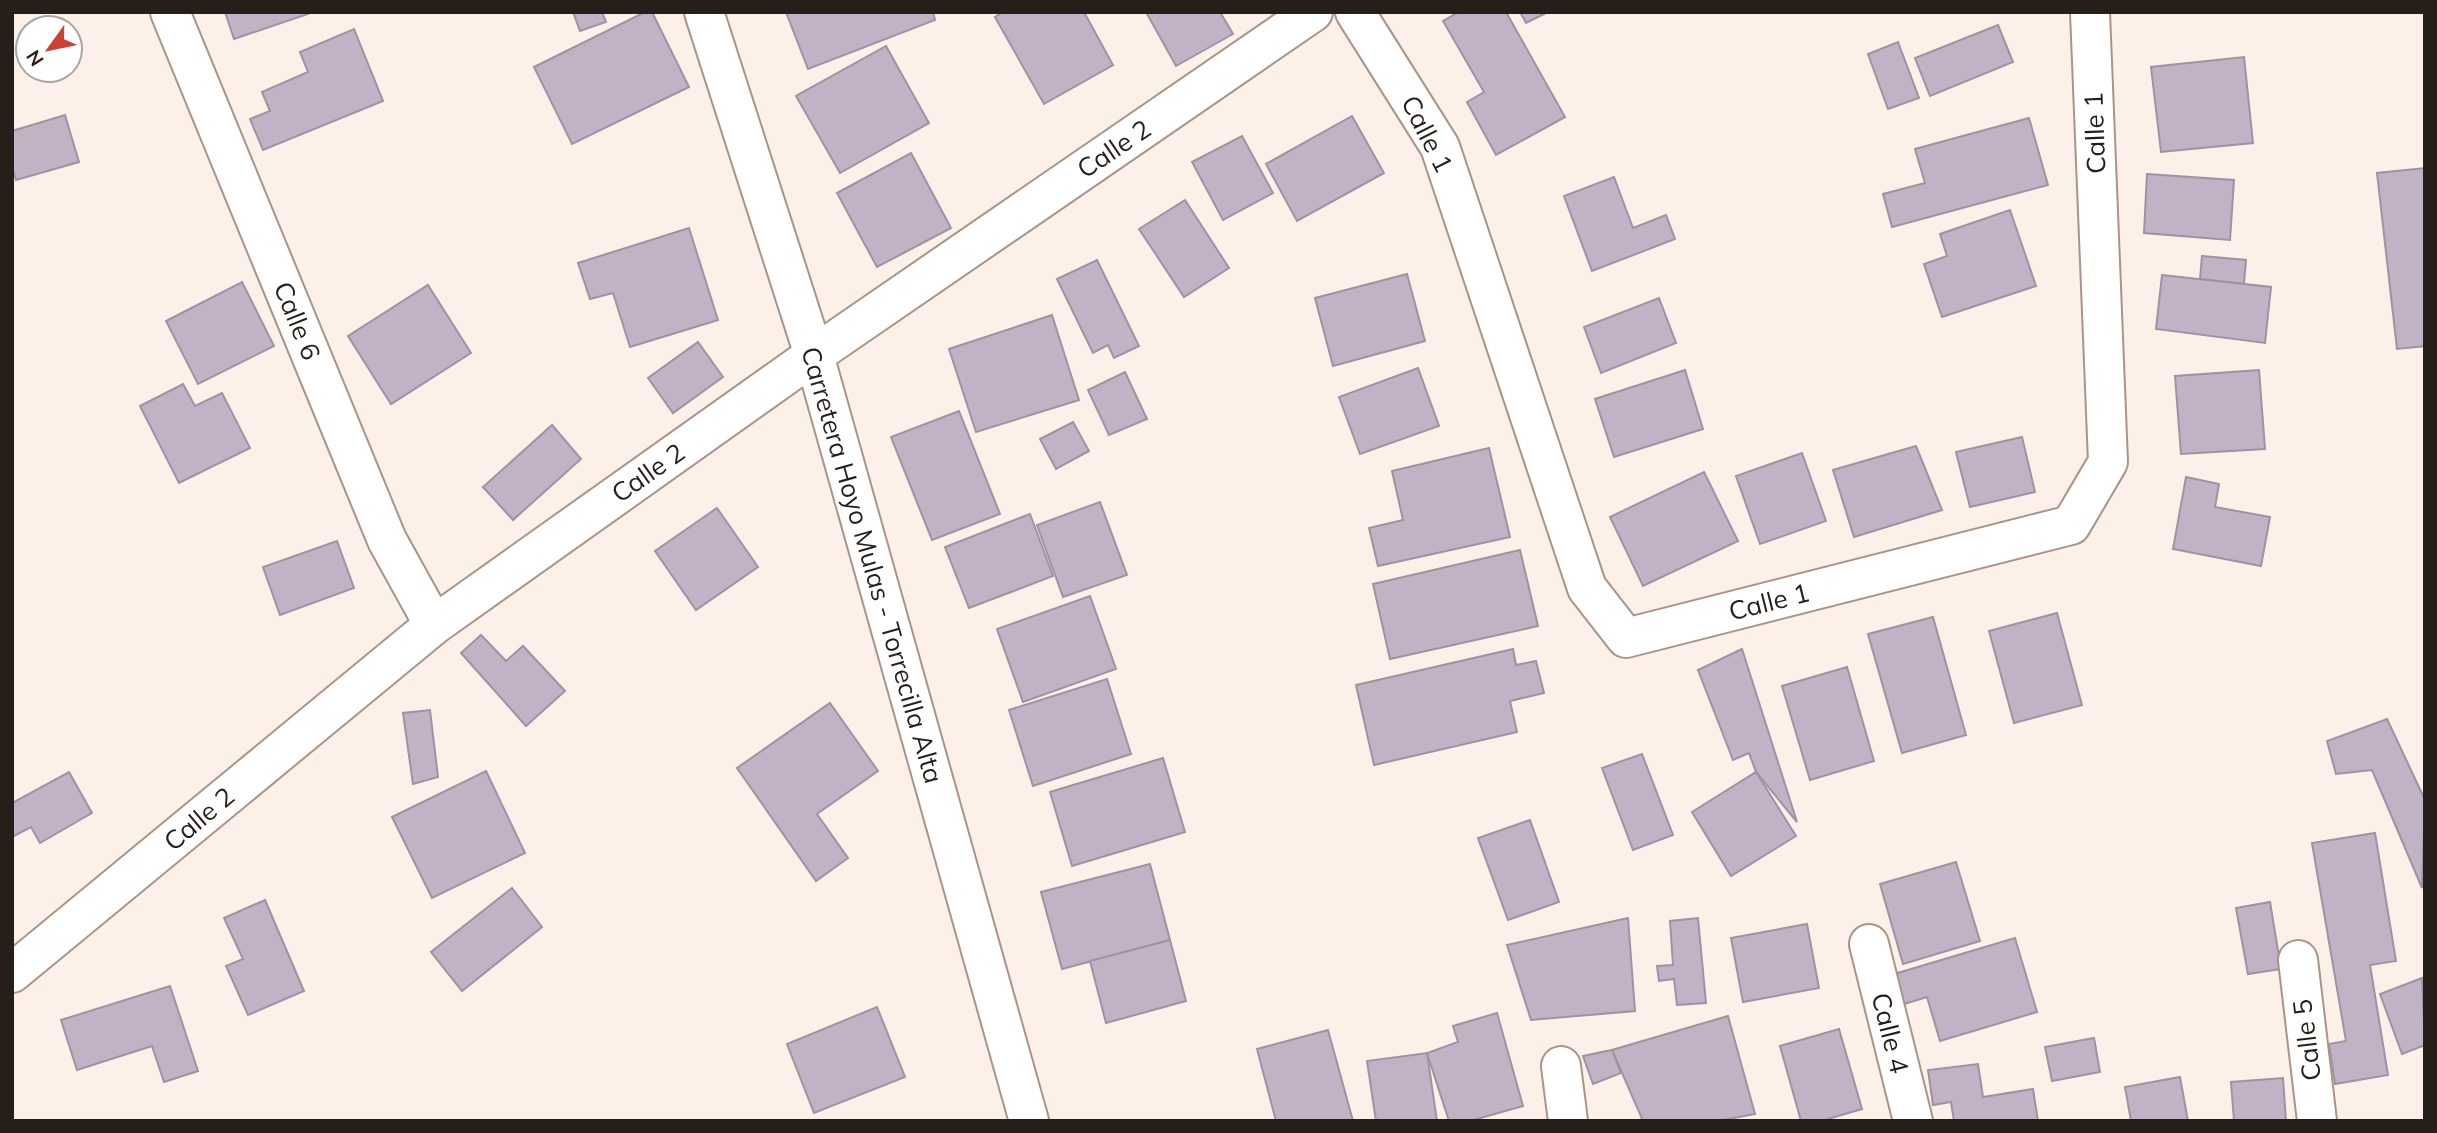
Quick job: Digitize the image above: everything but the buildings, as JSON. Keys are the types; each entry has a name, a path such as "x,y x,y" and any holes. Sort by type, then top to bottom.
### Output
{"street":[{"name":"Calle 6","path":"170,12 387,540 434,625"},
{"name":"Carretera Hoyo Mulas - Torrecilla Alta","path":"704,12 814,355 1029,1121"},
{"name":"Calle 2","path":"12,973 434,625 814,355 1313,12"},
{"name":"Calle 1","path":"1355,12 1440,147 1587,588 1626,638 2071,525 2108,462 2090,12"},
{"name":"Calle 4","path":"1869,944 1913,1121"},
{"name":"Calle 5","path":"2298,960 2317,1121"},
{"path":"1561,1066 1568,1121"}]}
